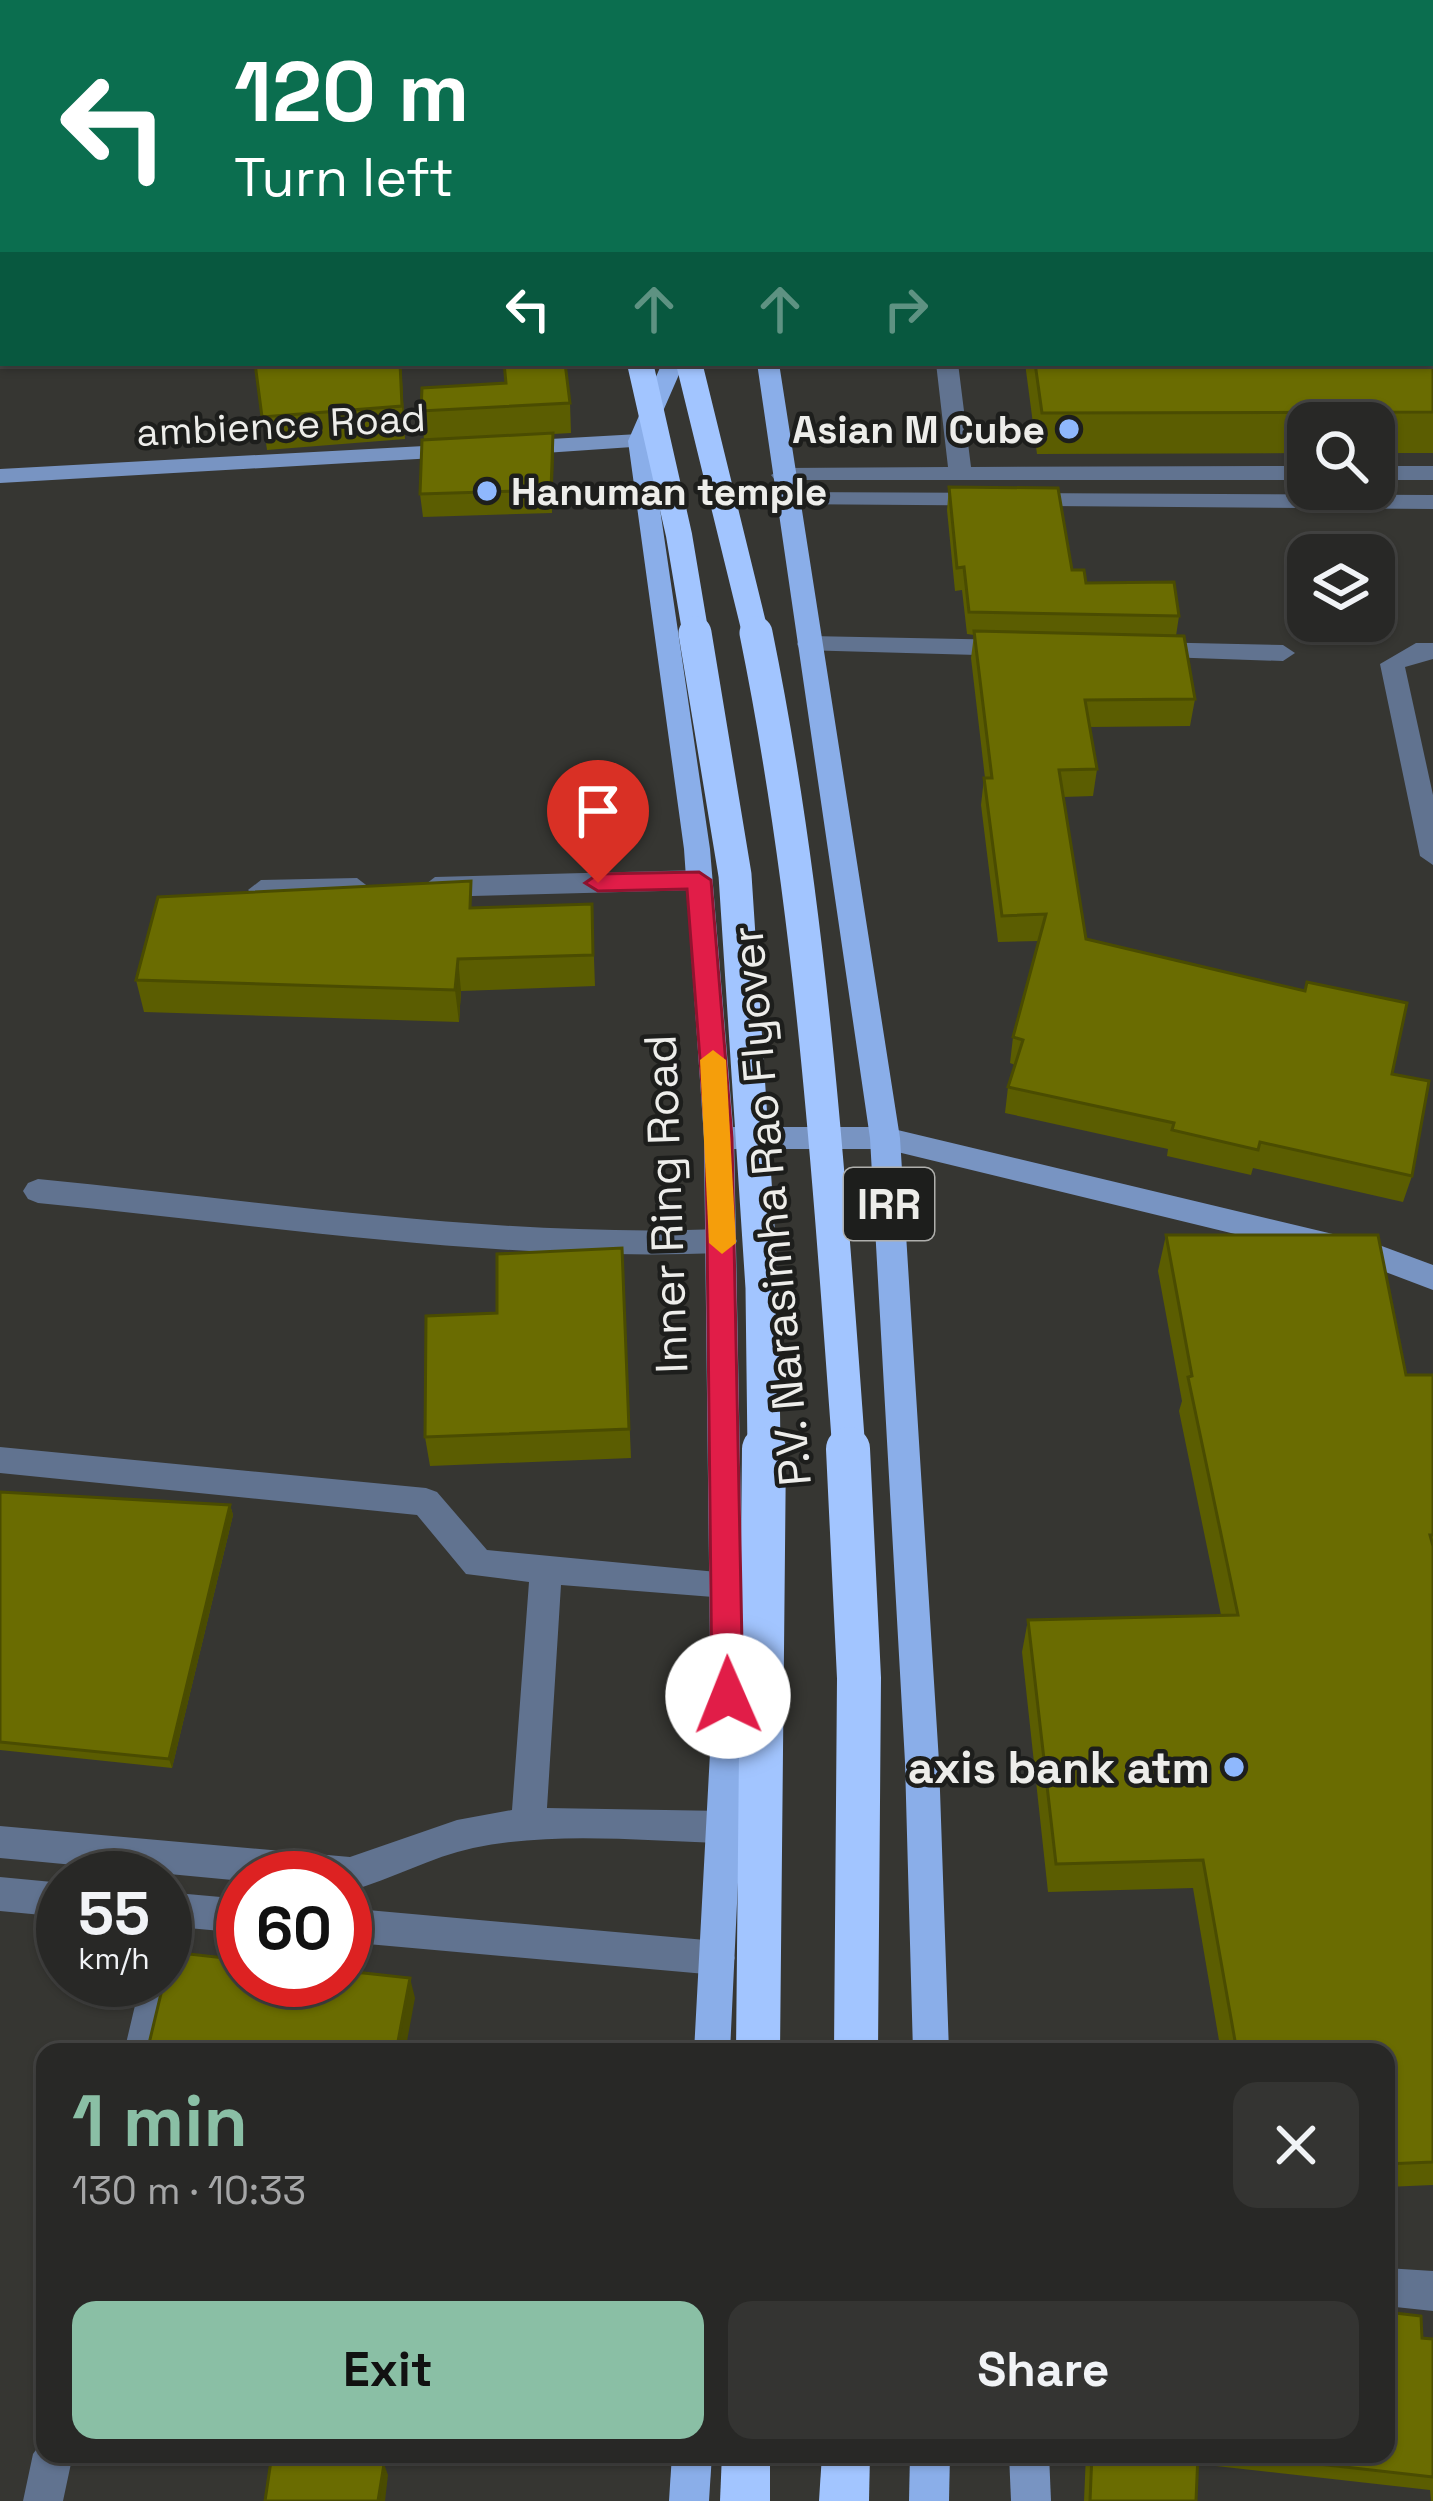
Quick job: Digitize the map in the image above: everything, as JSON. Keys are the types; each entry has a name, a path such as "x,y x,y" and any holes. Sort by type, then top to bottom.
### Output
{"highway":[{"name":"P.V. Narasimha Rao Flyover","path":"641,366 679,535 735,875 748,1052 762,1288 764,1452 758,2043"},
{"name":"P.V. Narasimha Rao Flyover","path":"690,366 734,533 764,689 795,860 818,1065 855,1558 856,2043"},
{"path":"745,2501 746,2463"},
{"path":"844,2501 846,2463"}],"main road":[{"path":"639,441 673,366"},
{"name":"IRR","path":"768,366 885,1138 922,1762 932,2043"},
{"name":"Inner Ring Road","path":"639,441 699,880 719,1138 726,1584 724,1827 712,2043"},
{"path":"689,2501 691,2463"},
{"path":"929,2501 930,2463"}],"street":[{"path":"947,366 960,473"},
{"name":"ambience Road","path":"0,476 639,441"},
{"path":"1395,473 1433,472"},
{"path":"785,487 960,473 1287,473"},
{"path":"785,487 1433,502"},
{"path":"809,644 1048,648"},
{"path":"1118,650 1283,652"},
{"path":"1433,651 1416,651 1392,664 1433,856"},
{"path":"261,890 699,880"},
{"path":"719,1138 885,1138 1379,1257 1433,1278"},
{"path":"38,1191 489,1235 641,1244 722,1241"},
{"path":"0,1460 426,1502 478,1564 726,1584"},
{"path":"528,1825 545,1569"},
{"path":"0,1842 350,1874 391,1864 469,1833 528,1825 724,1827"},
{"path":"0,1894 36,1897"},
{"path":"372,1927 717,1958"},
{"path":"144,2043 152,2007"},
{"path":"1395,2288 1433,2291"},
{"path":"43,2501 51,2463"},
{"path":"1030,2463 1030,2501"}],"building":[{"path":"255,366 400,366 402,406 262,417"},
{"path":"504,366 565,366 570,403 421,411 422,388 506,383"},
{"path":"1035,366 1433,366 1433,412 1395,412 1395,402 1287,402 1287,412 1042,413"},
{"path":"553,433 551,490 420,494 422,440"},
{"path":"949,487 1058,488 1072,570 1084,570 1086,583 1174,582 1179,616 969,612 964,567 957,568"},
{"path":"974,631 1184,636 1195,699 1085,700 1097,769 1059,770 1086,939 1305,991 1307,982 1407,1003 1392,1074 1429,1081 1412,1176 1260,1142 1258,1150 1172,1130 1174,1123 1008,1087 1023,1040 1013,1037 1046,914 1002,916 984,778 992,778"},
{"path":"471,881 470,908 592,904 593,955 458,959 455,990 136,980 158,897"},
{"path":"1166,1235 1378,1235 1406,1375 1433,1375 1433,2162 1395,2164 1395,2043 1235,2043 1203,1860 1056,1864 1028,1620 1238,1615 1188,1377 1192,1376"},
{"path":"622,1248 629,1429 425,1437 426,1316 497,1313 497,1254"},
{"path":"0,1492 230,1505 169,1759 0,1742"},
{"path":"192,1954 216,1957 216,2007 372,2007 372,1974 410,1978 398,2043 149,2043 158,2007 192,2007"},
{"path":"1395,2313 1421,2316 1422,2338 1433,2339 1433,2477 1309,2463 1395,2463"},
{"path":"271,2463 384,2464 378,2501 265,2501"},
{"path":"1092,2463 1198,2463 1196,2501 1090,2501"}],"slow traffic":[{"path":"713,1060 722,1243"}],"place":[{"name":"Asian M Cube","path":"1069,429"},
{"name":"Hanuman temple","path":"487,491"},
{"name":"axis bank atm","path":"1234,1767"}],"route":[{"path":"598,883 699,880 719,1138 728,1696"}]}
